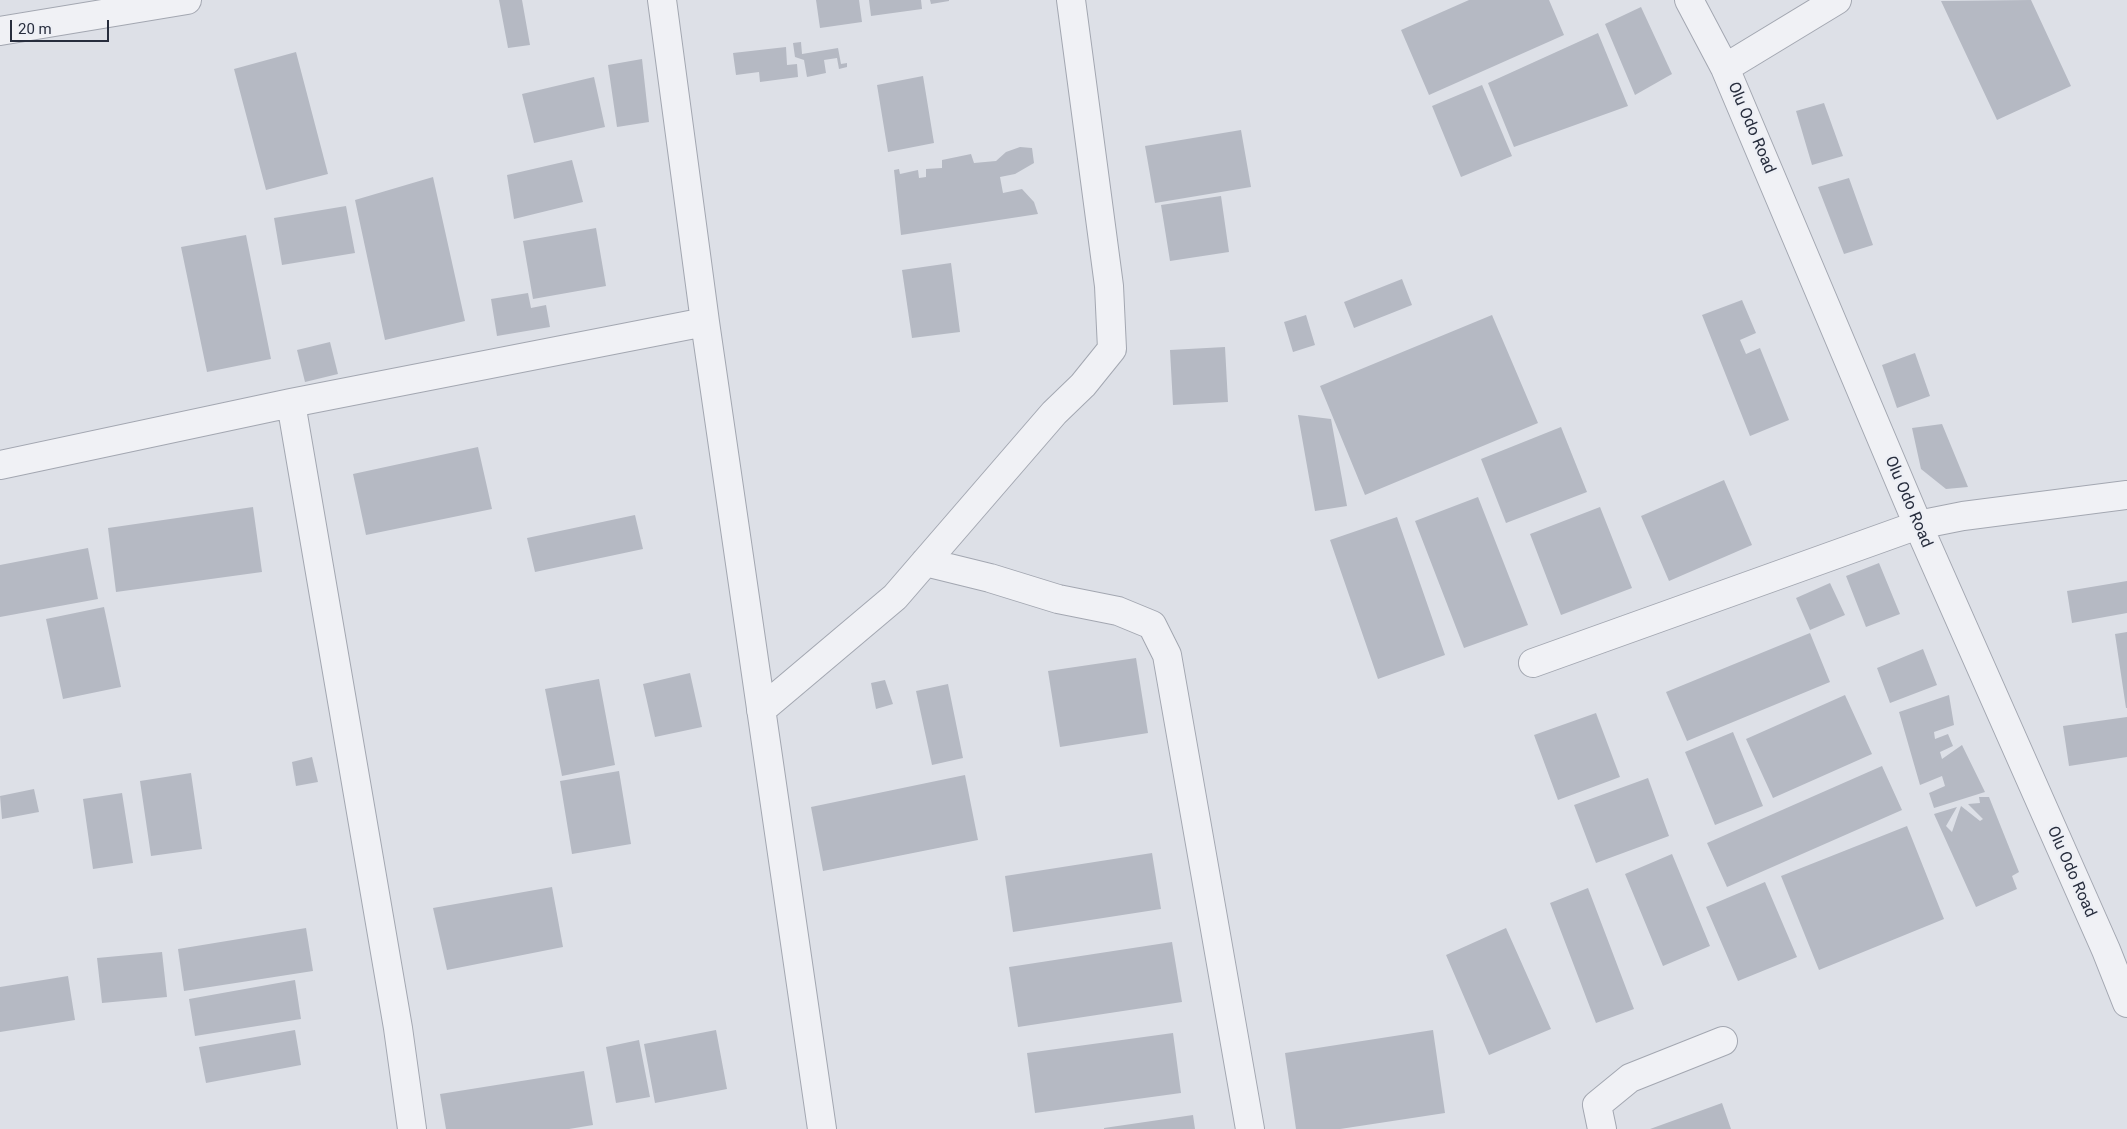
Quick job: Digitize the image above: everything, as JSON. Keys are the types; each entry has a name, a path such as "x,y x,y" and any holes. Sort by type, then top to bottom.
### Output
{"street":[{"path":"0,30 187,0"},
{"path":"662,0 705,322 822,1129"},
{"path":"761,710 895,596 1054,413 1083,385 1112,349 1109,286 1071,0"},
{"name":"Olu Odo Road","path":"1689,0 1725,68 1918,525 2116,947 2127,1004"},
{"path":"1725,68 1837,0"},
{"path":"0,466 291,403 705,322"},
{"path":"291,403 398,1028 412,1129"},
{"path":"1533,663 1918,525 1963,516 2127,495"},
{"path":"925,562 990,578 1058,600 1118,611 1152,625 1167,655 1250,1129"},
{"path":"1602,1129 1597,1105 1630,1078 1723,1040"}],"building":[{"path":"499,0 522,0 530,45 508,48"},
{"path":"816,0 859,0 862,22 820,28"},
{"path":"869,0 921,0 922,9 871,16"},
{"path":"930,0 949,0 949,1 931,4"},
{"path":"1469,0 1549,0 1564,35 1429,95 1401,30"},
{"path":"2031,0 2071,86 1997,120 1941,1"},
{"path":"1641,7 1672,74 1635,95 1605,24"},
{"path":"1598,33 1628,106 1514,147 1488,83"},
{"path":"801,42 802,54 838,48 841,64 847,63 847,67 839,69 837,58 824,60 826,73 807,77 804,60 795,57 793,43"},
{"path":"786,47 787,65 797,64 798,77 760,82 759,72 736,75 733,53"},
{"path":"296,52 328,174 266,190 234,69"},
{"path":"642,59 649,122 617,127 608,65"},
{"path":"923,76 934,143 888,152 877,85"},
{"path":"594,77 605,127 534,143 522,94"},
{"path":"1482,85 1512,156 1461,177 1432,106"},
{"path":"1824,103 1843,156 1812,165 1796,111"},
{"path":"1241,130 1251,187 1155,203 1145,146"},
{"path":"1020,147 1032,148 1034,163 1015,174 1000,177 1003,193 1022,189 1034,202 1038,214 901,235 894,170 899,169 900,174 918,170 919,178 926,177 926,169 942,168 942,160 971,154 974,163 996,161 1006,152"},
{"path":"572,160 583,202 514,219 507,175"},
{"path":"433,177 465,321 385,340 355,200"},
{"path":"1849,178 1873,245 1844,254 1818,187"},
{"path":"1221,196 1229,252 1170,261 1161,205"},
{"path":"346,206 355,253 282,265 274,218"},
{"path":"596,228 606,286 533,299 523,241"},
{"path":"246,235 271,359 207,372 181,247"},
{"path":"951,263 960,332 912,338 902,270"},
{"path":"1402,279 1412,305 1354,328 1344,302"},
{"path":"528,293 531,308 546,305 550,327 497,336 491,299"},
{"path":"1742,300 1756,333 1740,340 1746,354 1760,348 1789,420 1750,436 1702,315"},
{"path":"1306,315 1315,345 1293,352 1284,322"},
{"path":"1492,315 1538,423 1365,495 1320,386"},
{"path":"330,342 338,374 305,382 297,350"},
{"path":"1225,347 1228,402 1173,405 1170,350"},
{"path":"1915,353 1930,396 1897,408 1882,365"},
{"path":"1298,415 1331,419 1347,506 1315,511"},
{"path":"1942,424 1968,487 1946,489 1921,469 1912,428"},
{"path":"1561,427 1587,492 1506,523 1481,459"},
{"path":"478,447 492,509 366,535 353,474"},
{"path":"1724,480 1752,545 1669,581 1641,516"},
{"path":"1478,497 1528,625 1464,648 1415,521"},
{"path":"253,507 262,572 116,592 108,528"},
{"path":"1600,507 1632,588 1561,615 1530,534"},
{"path":"635,515 643,549 535,572 527,538"},
{"path":"1397,517 1445,655 1378,679 1330,540"},
{"path":"88,548 98,599 0,617 0,565"},
{"path":"1879,563 1900,614 1866,627 1846,576"},
{"path":"2127,581 2127,613 2072,623 2067,591"},
{"path":"1830,583 1845,615 1810,630 1796,598"},
{"path":"104,607 121,687 63,699 46,619"},
{"path":"2127,632 2127,708 2126,708 2115,634"},
{"path":"1810,633 1830,682 1687,741 1666,692"},
{"path":"1923,649 1937,685 1890,703 1877,668"},
{"path":"1136,658 1148,733 1060,747 1048,671"},
{"path":"690,673 702,727 655,737 643,684"},
{"path":"599,679 615,765 562,776 545,689"},
{"path":"885,680 893,704 876,709 871,683"},
{"path":"948,684 963,758 932,765 916,691"},
{"path":"1845,695 1872,754 1773,798 1746,739"},
{"path":"1949,695 1954,725 1934,732 1935,739 1948,734 1953,746 1940,752 1942,759 1962,745 1985,792 1934,808 1929,793 1945,786 1942,776 1920,785 1899,712"},
{"path":"1596,713 1620,777 1558,800 1534,735"},
{"path":"2127,717 2127,757 2069,766 2063,726"},
{"path":"1733,732 1763,806 1715,825 1685,752"},
{"path":"312,757 318,782 296,786 292,762"},
{"path":"1882,766 1902,810 1727,887 1707,843"},
{"path":"619,771 631,844 572,854 560,781"},
{"path":"191,773 202,849 151,856 140,781"},
{"path":"965,775 978,840 823,871 811,807"},
{"path":"1648,778 1669,836 1596,863 1574,805"},
{"path":"34,789 39,812 2,819 0,796"},
{"path":"122,793 133,863 93,869 83,799"},
{"path":"1979,797 1989,797 2019,872 2012,876 2017,889 1976,907 1934,814 1957,807 1946,826 1952,832 1961,806 1980,821 1983,819 1968,804 1980,803"},
{"path":"1907,826 1944,919 1819,970 1781,876"},
{"path":"1152,853 1161,909 1013,932 1005,876"},
{"path":"1672,854 1710,946 1663,966 1625,874"},
{"path":"1765,882 1797,957 1738,981 1706,907"},
{"path":"552,887 563,947 447,970 433,908"},
{"path":"1588,888 1634,1009 1596,1023 1550,903"},
{"path":"306,928 313,971 184,991 178,949"},
{"path":"1506,928 1551,1029 1489,1055 1446,955"},
{"path":"1172,942 1182,1002 1018,1027 1009,967"},
{"path":"162,952 167,997 102,1003 97,958"},
{"path":"68,976 75,1020 0,1032 0,987"},
{"path":"295,980 301,1019 195,1036 189,999"},
{"path":"295,1030 301,1065 206,1083 199,1047"},
{"path":"716,1030 727,1089 655,1103 644,1044"},
{"path":"1433,1030 1445,1113 1340,1129 1296,1129 1285,1053"},
{"path":"1173,1033 1181,1093 1035,1113 1027,1053"},
{"path":"639,1040 650,1097 616,1103 606,1047"},
{"path":"584,1071 593,1125 569,1129 446,1129 440,1094"},
{"path":"1722,1103 1731,1129 1650,1129"},
{"path":"1193,1115 1195,1129 1104,1129 1104,1128"}]}
